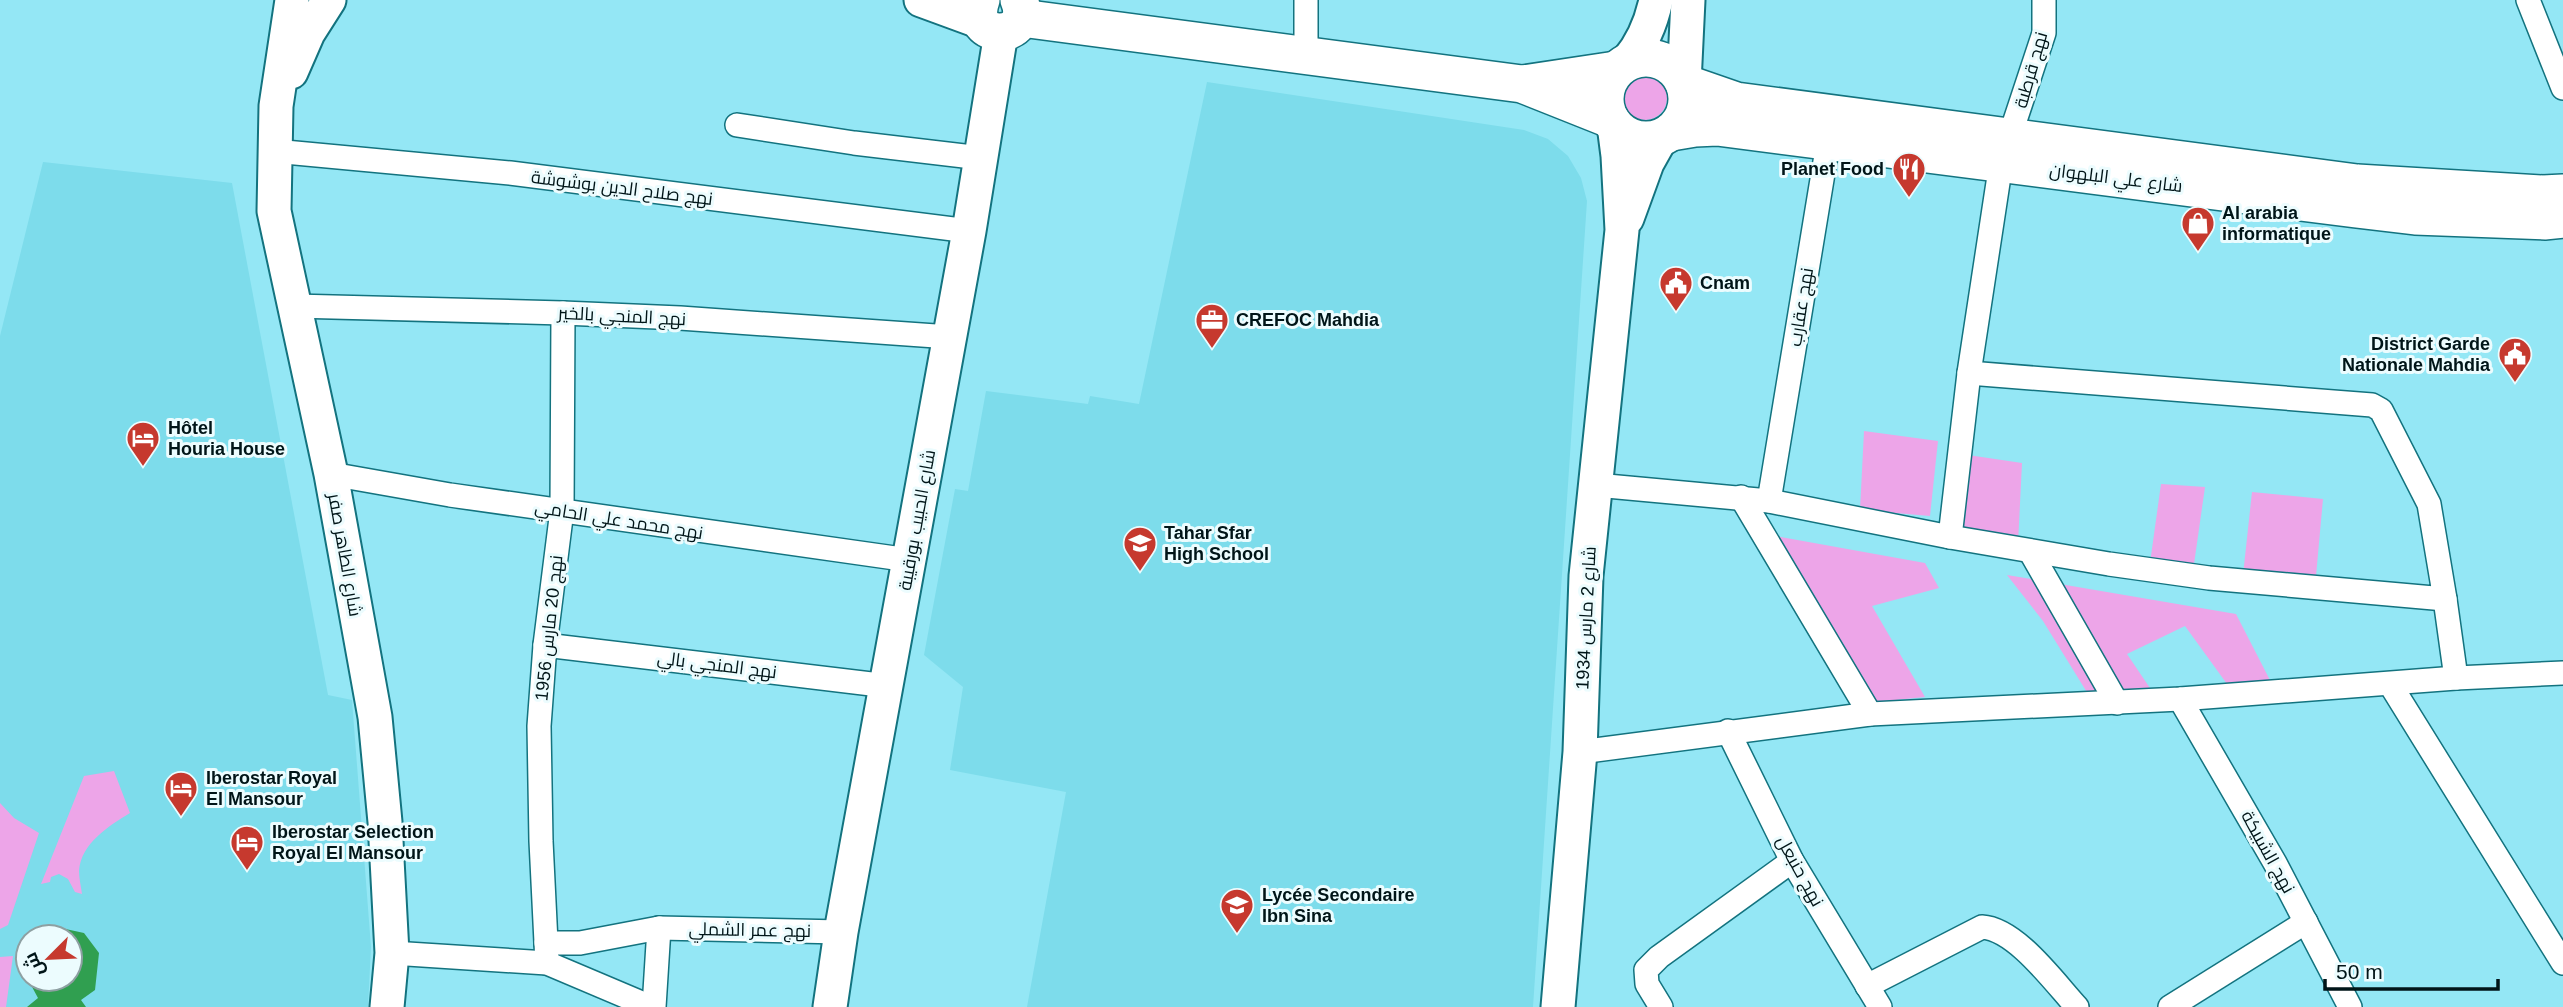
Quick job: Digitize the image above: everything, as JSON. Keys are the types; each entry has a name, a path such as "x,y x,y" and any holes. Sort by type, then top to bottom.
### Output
{"main road":[{"name":"شارع الطاهر صفر","path":"292,0 276,106 274,211 331,474 375,717 385,822 392,953 387,1007"},
{"name":"شارع الطاهر صفر","path":"276,106 308,33 329,0"},
{"path":"921,0 1000,15 1522,84 1612,122"},
{"path":"1656,0 1641,45 1608,81 1605,93 1605,107 1612,122 1624,134 1648,141 1666,135 1681,122 1686,110 1684,83 1688,0"},
{"name":"شارع الحبيب بورقيبة","path":"830,1007 841,932 969,231 1000,15"},
{"path":"1522,84 1622,66 1640,58 1653,58 1666,63 1684,83"},
{"name":"شارع علي البلهوان","path":"1684,83 1736,101 1830,127 2357,196 2563,192"},
{"name":"شارع 2 مارس 1934","path":"1558,1007 1580,752 1586,576 1622,230 1618,156 1612,122"},
{"name":"شارع علي البلهوان","path":"1666,135 1695,128 1830,127"},
{"name":"شارع 2 مارس 1934","path":"1622,230 1647,163 1666,135"},
{"name":"شارع علي البلهوان","path":"2357,196 2415,215 2546,221 2563,219"}],"street":[{"path":"1306,0 1306,57"},
{"name":"نهج قرطبة","path":"1950,537 1969,373 2005,151 2044,33 2044,0"},
{"path":"2528,0 2563,89"},
{"path":"737,125 854,143 981,158"},
{"name":"نهج عقارب","path":"1769,501 1830,127"},
{"name":"نهج صلاح الدين بوشوشة","path":"274,151 510,173 969,231"},
{"name":"نهج المنجي بالخير","path":"294,306 680,318 950,337"},
{"name":"نهج 20 مارس 1956","path":"547,953 539,726 545,645 562,510 563,313"},
{"path":"1969,373 2372,405 2381,410 2429,504 2456,678"},
{"name":"نهج محمد علي الحامي","path":"331,474 450,495 909,560"},
{"path":"1596,485 1769,501 2030,551 2223,580 2445,599"},
{"path":"1741,497 1870,714"},
{"path":"2030,551 2117,703"},
{"name":"نهج المنجي بالي","path":"545,645 888,686"},
{"path":"1580,752 1870,714 2117,703 2456,678 2563,673"},
{"path":"2390,684 2563,963"},
{"name":"نهج الشبيكة","path":"2180,699 2275,863 2350,1007"},
{"name":"نهج حنبعل","path":"1728,731 1792,861 1880,1007"},
{"path":"1661,1007 1647,984 1646,970 1659,957 1792,861"},
{"path":"2170,1007 2306,922"},
{"path":"1867,986 1982,927 1992,928 2001,931 2023,949 2077,1007"},
{"path":"392,953 547,953 580,943 659,928 652,1007 547,953"},
{"name":"نهج عمر الشملي","path":"659,928 841,932"}],"shaded area":[{"path":"1645,76 1660,83 1667,98 1660,113 1645,120 1630,113 1623,98 1630,83"},
{"path":"1207,82 1524,130 1548,139 1568,156 1581,178 1587,201 1533,1007 1027,1007 1066,792 950,770 963,687 924,655 955,489 968,491 986,391 1088,404 1090,396 1139,404"},
{"path":"43,162 232,183 328,695 352,700 371,947 368,1007 0,1007 0,336"},
{"path":"1864,431 1938,441 1930,516 1860,510"},
{"path":"1968,455 2022,463 2018,544 1963,535"},
{"path":"2161,484 2205,487 2193,571 2150,563"},
{"path":"2252,492 2323,499 2315,587 2243,575"},
{"path":"1770,535 1925,563 1939,588 1872,606 1925,697 1866,703"},
{"path":"2007,575 2236,614 2274,688 2227,684 2185,626 2127,654 2156,697 2088,694 2043,621"},
{"path":"114,771 130,813 97,836 85,852 79,871 82,894 75,892 68,879 59,874 51,877 50,882 41,884 84,776"},
{"path":"0,803 14,818 39,833 8,925 0,929"},
{"path":"84,933 99,953 95,990 81,1000 86,1007 27,1007 38,998 35,993 84,993"},
{"path":"13,956 6,1007 0,1007 0,957"}],"place":[{"name":"Planet Food","path":"1909,199"},
{"name":"Al arabia informatique","path":"2198,253"},
{"name":"Cnam","path":"1676,313"},
{"name":"CREFOC Mahdia","path":"1212,350"},
{"name":"District Garde Nationale Mahdia","path":"2515,384"},
{"name":"Hôtel Houria House","path":"143,468"},
{"name":"Tahar Sfar High School","path":"1140,573"},
{"name":"Iberostar Royal El Mansour","path":"181,818"},
{"name":"Iberostar Selection Royal El Mansour","path":"247,872"},
{"name":"Lycée Secondaire Ibn Sina","path":"1237,935"}]}
